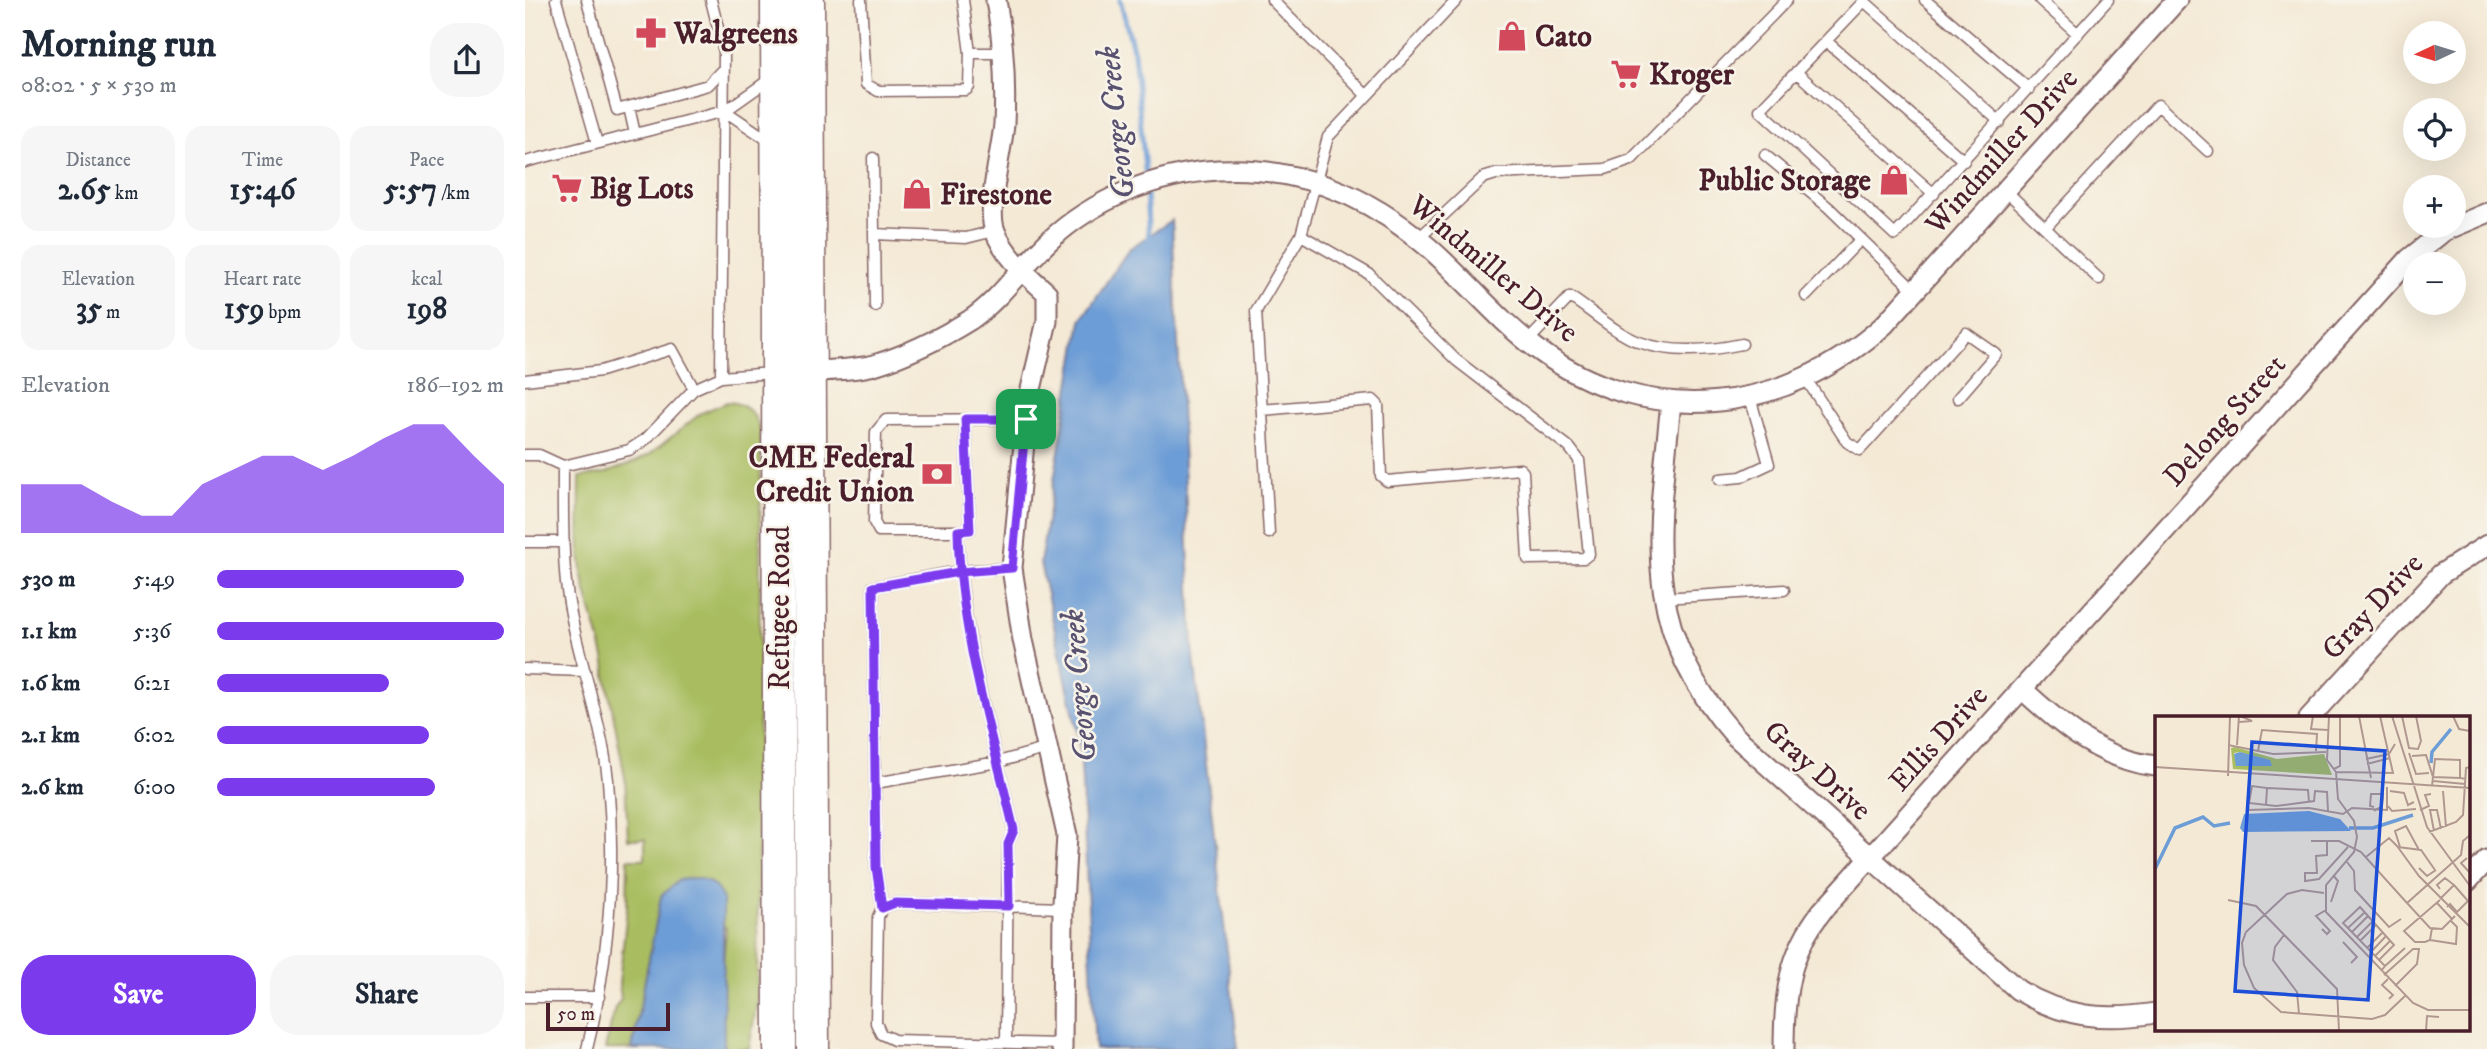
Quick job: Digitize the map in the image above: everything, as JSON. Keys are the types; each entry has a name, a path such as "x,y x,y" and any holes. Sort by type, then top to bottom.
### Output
{"main road":[{"name":"Refugee Road","path":"777,0 779,146 795,372 813,1049"},
{"name":"Refugee Road","path":"789,0 794,68 808,89"},
{"name":"Refugee Road","path":"780,1049 795,372 808,89 808,0"}],"street":[{"path":"996,0 1004,124 995,188 994,230 1021,270 1047,293 1047,321 1026,419 1012,568 1023,640 1067,835 1063,908 1062,1046"},
{"name":"Windmiller Drive","path":"795,372 872,365 926,344 972,318 1050,240 1091,208 1148,183 1217,170 1285,173 1336,187 1388,216 1417,239 1528,341 1557,363 1606,387 1671,401 1713,402 1750,397 1806,379 1864,344 2177,0"},
{"name":"Delong Street","path":"2022,689 2409,259 2444,231 2487,213"},
{"name":"Gray Drive","path":"1671,401 1659,523 1658,551 1663,598 1672,632 1688,670 1717,715 1735,736 2006,980 2038,1002 2083,1017 2107,1019 2155,1013"},
{"name":"Gray Drive","path":"2311,716 2441,574 2487,545"},
{"path":"2022,689 2074,734 2097,748 2122,758 2155,766"},
{"name":"Ellis Drive","path":"1870,858 2022,689"},
{"path":"1783,1049 1786,988 1802,939 1822,911 1870,858"},
{"path":"2469,880 2487,860"}],"lane":[{"path":"556,0 597,144"},
{"path":"587,0 617,110 708,85 724,68"},
{"path":"711,0 724,52 721,377"},
{"path":"861,0 866,84 871,89 965,90 972,78 963,0"},
{"path":"1272,0 1365,94"},
{"path":"1269,533 1256,311 1301,235 1328,137 1365,94 1457,0"},
{"path":"1417,239 1483,178 1496,174 1605,169 1631,160 1787,0"},
{"path":"1925,0 2029,89"},
{"path":"2040,0 2078,34"},
{"path":"2000,122 1865,1 1760,110 1895,235 1964,162 2000,122 2078,34 2106,1"},
{"path":"1826,41 1964,162"},
{"path":"970,53 1001,53"},
{"path":"1796,72 1934,194"},
{"path":"525,162 725,111 778,74"},
{"path":"2046,227 2158,105 2209,151"},
{"path":"629,107 635,134"},
{"path":"725,111 779,146"},
{"path":"1765,155 1861,239 1915,291"},
{"path":"873,158 875,306"},
{"path":"2005,190 2099,279"},
{"path":"874,234 966,238 994,230"},
{"path":"1262,410 1373,400 1378,405 1381,476 1387,481 1520,469 1523,472 1528,559 1584,558 1589,554 1579,460 1569,447 1455,360 1369,274 1301,235"},
{"path":"1806,296 1861,239"},
{"path":"1528,341 1570,297 1637,341 1654,346 1708,351 1742,344"},
{"path":"1806,379 1847,442 1860,450 1966,333 1996,354 1958,398"},
{"path":"525,380 601,371 672,349 694,388"},
{"path":"525,455 539,455 562,466 629,450 646,439 694,388 721,377 795,372"},
{"path":"1720,479 1741,478 1769,464 1750,397"},
{"path":"965,419 970,530 879,531 874,522 876,432 886,421 965,419 1026,419"},
{"path":"562,466 566,584 608,778 612,848 608,942 587,1049"},
{"path":"958,531 959,572 971,648 1014,830 1008,844 1006,1041"},
{"path":"525,542 564,542"},
{"path":"1012,568 959,572 873,587 876,867 882,908 878,917 876,1023 881,1034 894,1040 1006,1041 1062,1046"},
{"path":"1663,598 1784,590"},
{"path":"525,669 585,671"},
{"path":"875,783 998,762 1049,748"},
{"path":"882,908 895,903 1063,908"},
{"path":"525,997 599,997"}],"green space":[{"path":"727,402 750,411 757,420 761,433 757,1002 749,1049 724,1049 722,980 726,927 652,943 632,1049 605,1049 615,1008 621,999 619,983 627,909 628,859 645,859 645,839 628,839 625,777 604,657 586,592 580,556 580,477 606,473 649,455 701,413"}],"water":[{"path":"1172,220 1193,648 1238,1049 1095,1049 1080,743 1040,563 1081,320 1129,249"},
{"path":"693,878 712,884 723,900 724,1049 632,1049 661,896 679,880"}],"waterway":[{"name":"George Creek","path":"1120,0 1134,53 1146,180"},
{"name":"George Creek","path":"1146,190 1149,243"}],"place":[{"name":"Walgreens","path":"651,33"},
{"name":"Cato","path":"1512,36"},
{"name":"Kroger","path":"1626,74"},
{"name":"Public Storage","path":"1894,180"},
{"name":"Big Lots","path":"567,188"},
{"name":"Firestone","path":"917,194"},
{"name":"CME Federal Credit Union","path":"937,474"}],"route":[{"path":"1026,419 965,419 970,530 958,531 959,572 971,648 1014,830 1008,844 1009,906 895,903 882,908 876,867 873,587 959,572 1012,568 1026,419"}]}
